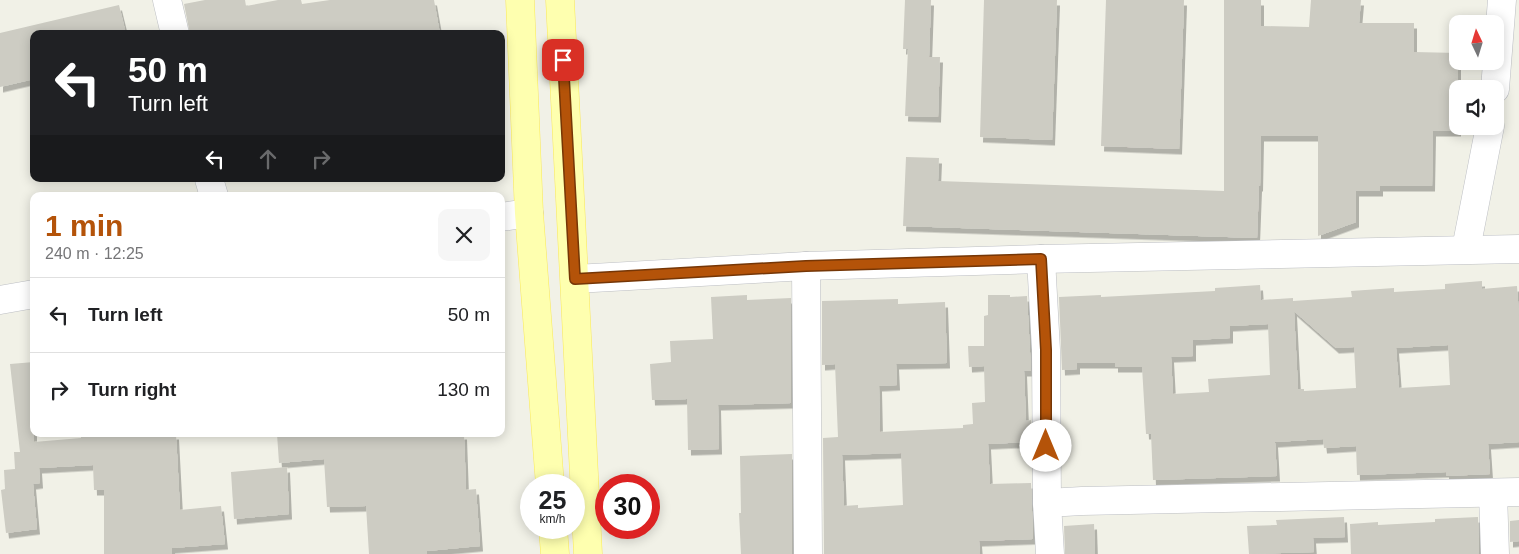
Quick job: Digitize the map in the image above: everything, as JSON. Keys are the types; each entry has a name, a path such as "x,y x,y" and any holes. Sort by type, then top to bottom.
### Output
{"main road":[{"path":"520,0 529,213 549,474"},
{"path":"560,0 588,554"},
{"path":"554,539 555,554"}],"street":[{"path":"167,0 174,30"},
{"path":"1496,80 1502,0"},
{"path":"1466,249 1488,135"},
{"path":"505,216 529,213"},
{"path":"575,279 806,266 1519,249"},
{"path":"1041,259 1046,350 1047,503 1050,554"},
{"path":"806,266 808,554"},
{"path":"0,300 30,295"},
{"path":"1047,503 1506,493 1495,554"}],"building":[{"path":"205,0 245,0 246,6 278,0 301,0 302,4 330,0 434,0 439,30 189,30 184,4"},
{"path":"905,0 931,0 929,57 940,57 938,117 905,116 908,49 903,49"},
{"path":"984,0 1057,0 1052,140 980,137"},
{"path":"1106,0 1184,0 1179,149 1101,146"},
{"path":"1224,0 1261,0 1261,26 1309,27 1311,0 1361,0 1359,23 1414,23 1414,52 1449,53 1449,70 1458,70 1458,80 1449,80 1449,131 1433,131 1432,186 1380,186 1380,191 1356,191 1356,222 1318,236 1318,136 1261,136 1257,238 903,226 906,157 939,158 938,181 1224,191"},
{"path":"119,5 125,30 30,30 30,80 0,87 0,33"},
{"path":"1482,281 1482,289 1517,286 1519,316 1519,442 1488,444 1490,474 1446,476 1446,472 1357,475 1356,446 1324,448 1323,439 1275,442 1277,476 1153,480 1151,434 1146,434 1142,367 1115,367 1115,363 1077,363 1077,369 1062,370 1059,297 1101,295 1101,297 1215,291 1215,288 1260,285 1261,300 1293,298 1293,301 1352,297 1351,291 1394,288 1394,292 1445,289 1445,284","holes":["1294,311 1336,348 1354,347 1356,388 1304,391 1304,389 1298,389","1268,324 1270,375 1208,379 1209,392 1173,394 1171,357 1193,356 1193,340 1230,338 1230,326","1448,345 1450,385 1399,388 1396,348"]},
{"path":"747,295 747,300 791,298 791,403 718,405 719,449 688,450 687,399 652,400 650,364 671,362 670,341 713,339 711,297"},
{"path":"988,295 1027,296 1031,371 1024,371 1026,421 1031,420 1031,442 988,444 990,484 1031,483 1033,539 979,541 980,554 824,554 823,438 838,437 835,364 822,365 822,301 898,299 898,304 945,302 947,363 896,364 897,385 879,386 880,432 963,428 963,425 973,424 972,403 985,402 984,366 969,367 968,346 984,346 984,316 988,315","holes":["901,453 903,505 858,508 858,505 844,506 842,455"]},
{"path":"30,362 30,437 34,437 34,442 81,437 176,437 180,510 221,506 225,544 172,548 172,554 104,554 104,490 94,490 93,465 39,468 40,483 33,484 37,529 6,533 1,490 5,489 4,470 15,469 14,452 20,452 10,364"},
{"path":"277,437 464,437 466,490 476,489 480,546 427,551 427,554 369,554 366,506 327,507 324,459 279,463"},
{"path":"792,454 792,554 741,554 739,513 741,513 740,456"},
{"path":"287,467 289,514 234,519 231,472"},
{"path":"1344,517 1345,537 1313,538 1314,552 1249,554 1247,526 1277,525 1276,520"},
{"path":"1478,517 1479,554 1351,554 1350,524 1378,522 1378,525 1435,522 1435,519"},
{"path":"1519,520 1519,541 1510,542 1510,521"},
{"path":"1094,524 1095,554 1065,554 1064,526"}],"route":[{"path":"563,60 575,279 806,266 1041,259 1046,350 1046,446"}]}
